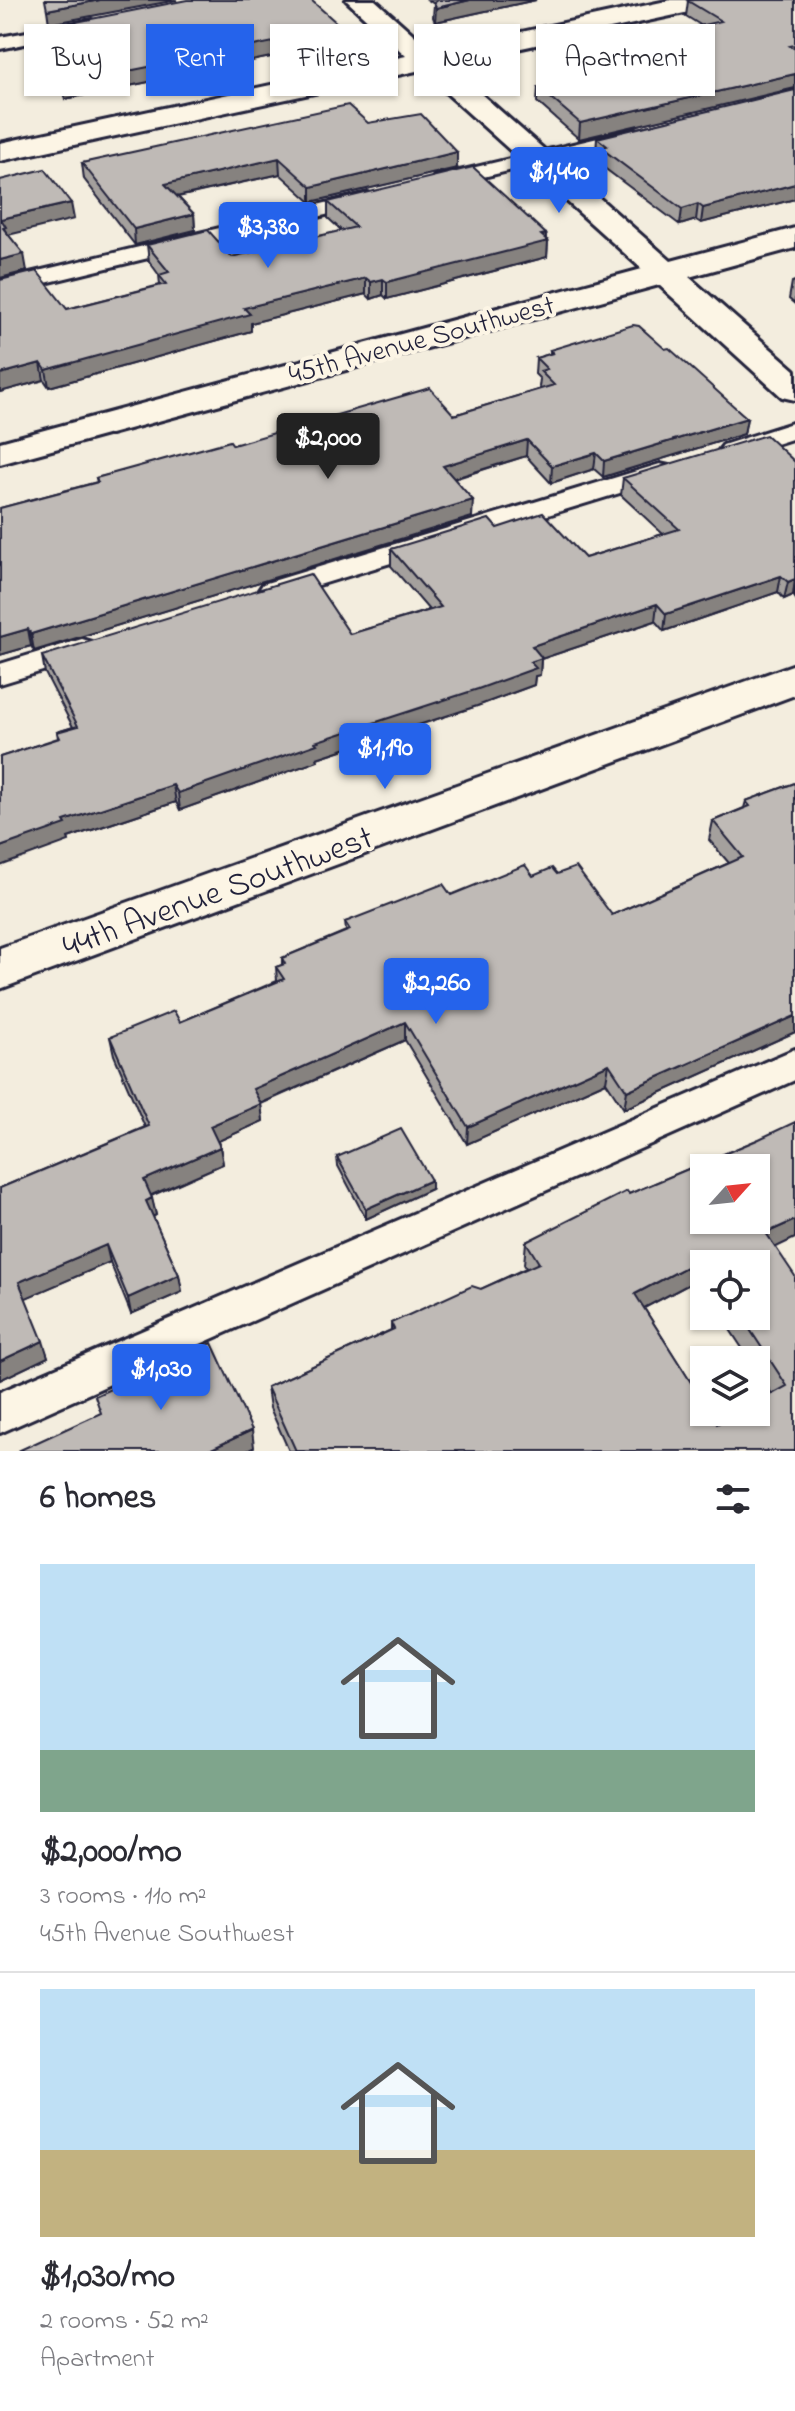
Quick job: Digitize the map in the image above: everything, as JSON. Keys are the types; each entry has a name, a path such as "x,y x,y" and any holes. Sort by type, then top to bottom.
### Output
{"street":[{"path":"359,0 414,49"},
{"path":"520,41 708,0"},
{"path":"0,152 414,64"},
{"path":"466,96 795,389"},
{"name":"45th Avenue Southwest","path":"0,453 795,238"},
{"name":"44th Avenue Southwest","path":"0,969 795,679"}],"lane":[{"path":"0,43 110,22"},
{"path":"426,185 660,129"},
{"path":"0,287 396,192"},
{"path":"714,455 795,430"},
{"path":"243,599 684,465"},
{"path":"0,674 106,641"},
{"path":"0,1413 795,1064"}],"building":[{"path":"45,0 100,0 47,10"},
{"path":"187,0 311,0 338,24 270,24 270,43 254,46 254,24 146,24 146,67 130,71 130,24 66,24"},
{"path":"438,0 470,0 436,8 434,3"},
{"path":"795,0 795,45 790,46 795,49 795,74 715,92 715,24 708,24 721,21 688,1"},
{"path":"795,90 795,184 703,208 698,204 682,209 601,148 607,146 597,138"},
{"path":"548,96 698,96 580,123"},
{"path":"348,105 368,123 421,114 457,152 311,187 279,158 165,184 194,214 134,229 82,163"},
{"path":"473,167 546,234 541,235 548,241 387,282 383,279 371,282 366,278 244,308 250,314 46,370 41,363 0,374 0,280 37,271 67,309 166,284 159,275 169,272 147,245 208,230 232,257 356,227 328,202"},
{"path":"45,169 71,203 1,219 6,227 3,228 24,254 0,260 0,180"},
{"path":"633,325 639,326 665,349 669,348 747,418 604,461 596,453 552,466 527,440 443,466 473,500 31,634 28,629 0,637 0,508 98,482 96,478 230,441 233,445 430,388 454,415 554,385 540,371 547,369 536,358 553,353 550,350"},
{"path":"766,435 795,462 795,579 788,582 781,576 666,614 657,604 532,646 542,658 530,662 536,668 315,742 317,744 178,793 173,785 64,821 66,824 0,847 0,757 60,738 57,732 78,726 42,656 310,574 350,634 441,607 391,549 489,519 497,528 543,513 585,558 679,529 623,478"},
{"path":"795,783 795,1016 627,1091 609,1064 468,1127 405,1022 253,1089 261,1104 210,1126 220,1147 144,1180 152,1198 146,1201 179,1275 128,1298 106,1245 19,1282 43,1341 0,1361 0,1188 149,1126 110,1037 174,1011 180,1022 284,979 276,967 285,964 282,958 350,930 345,922 443,884 451,895 525,865 533,876 552,868 557,874 576,867 612,915 743,857 713,821 750,806 746,801"},
{"path":"795,1122 795,1220 770,1231 770,1154 724,1154"},
{"path":"401,1129 431,1180 366,1209 337,1157"},
{"path":"690,1168 690,1234 767,1234 795,1276 795,1451 296,1451 267,1387 394,1329 391,1323 472,1286 481,1289 539,1263 526,1242 627,1191 629,1194","holes":["690,1250 770,1250 770,1330 750,1330 761,1346 770,1346 770,1360 787,1386 770,1395 770,1426 690,1426 690,1381 635,1294 690,1265"]},
{"path":"212,1343 252,1430 207,1451 18,1451 101,1413 95,1396"}]}
